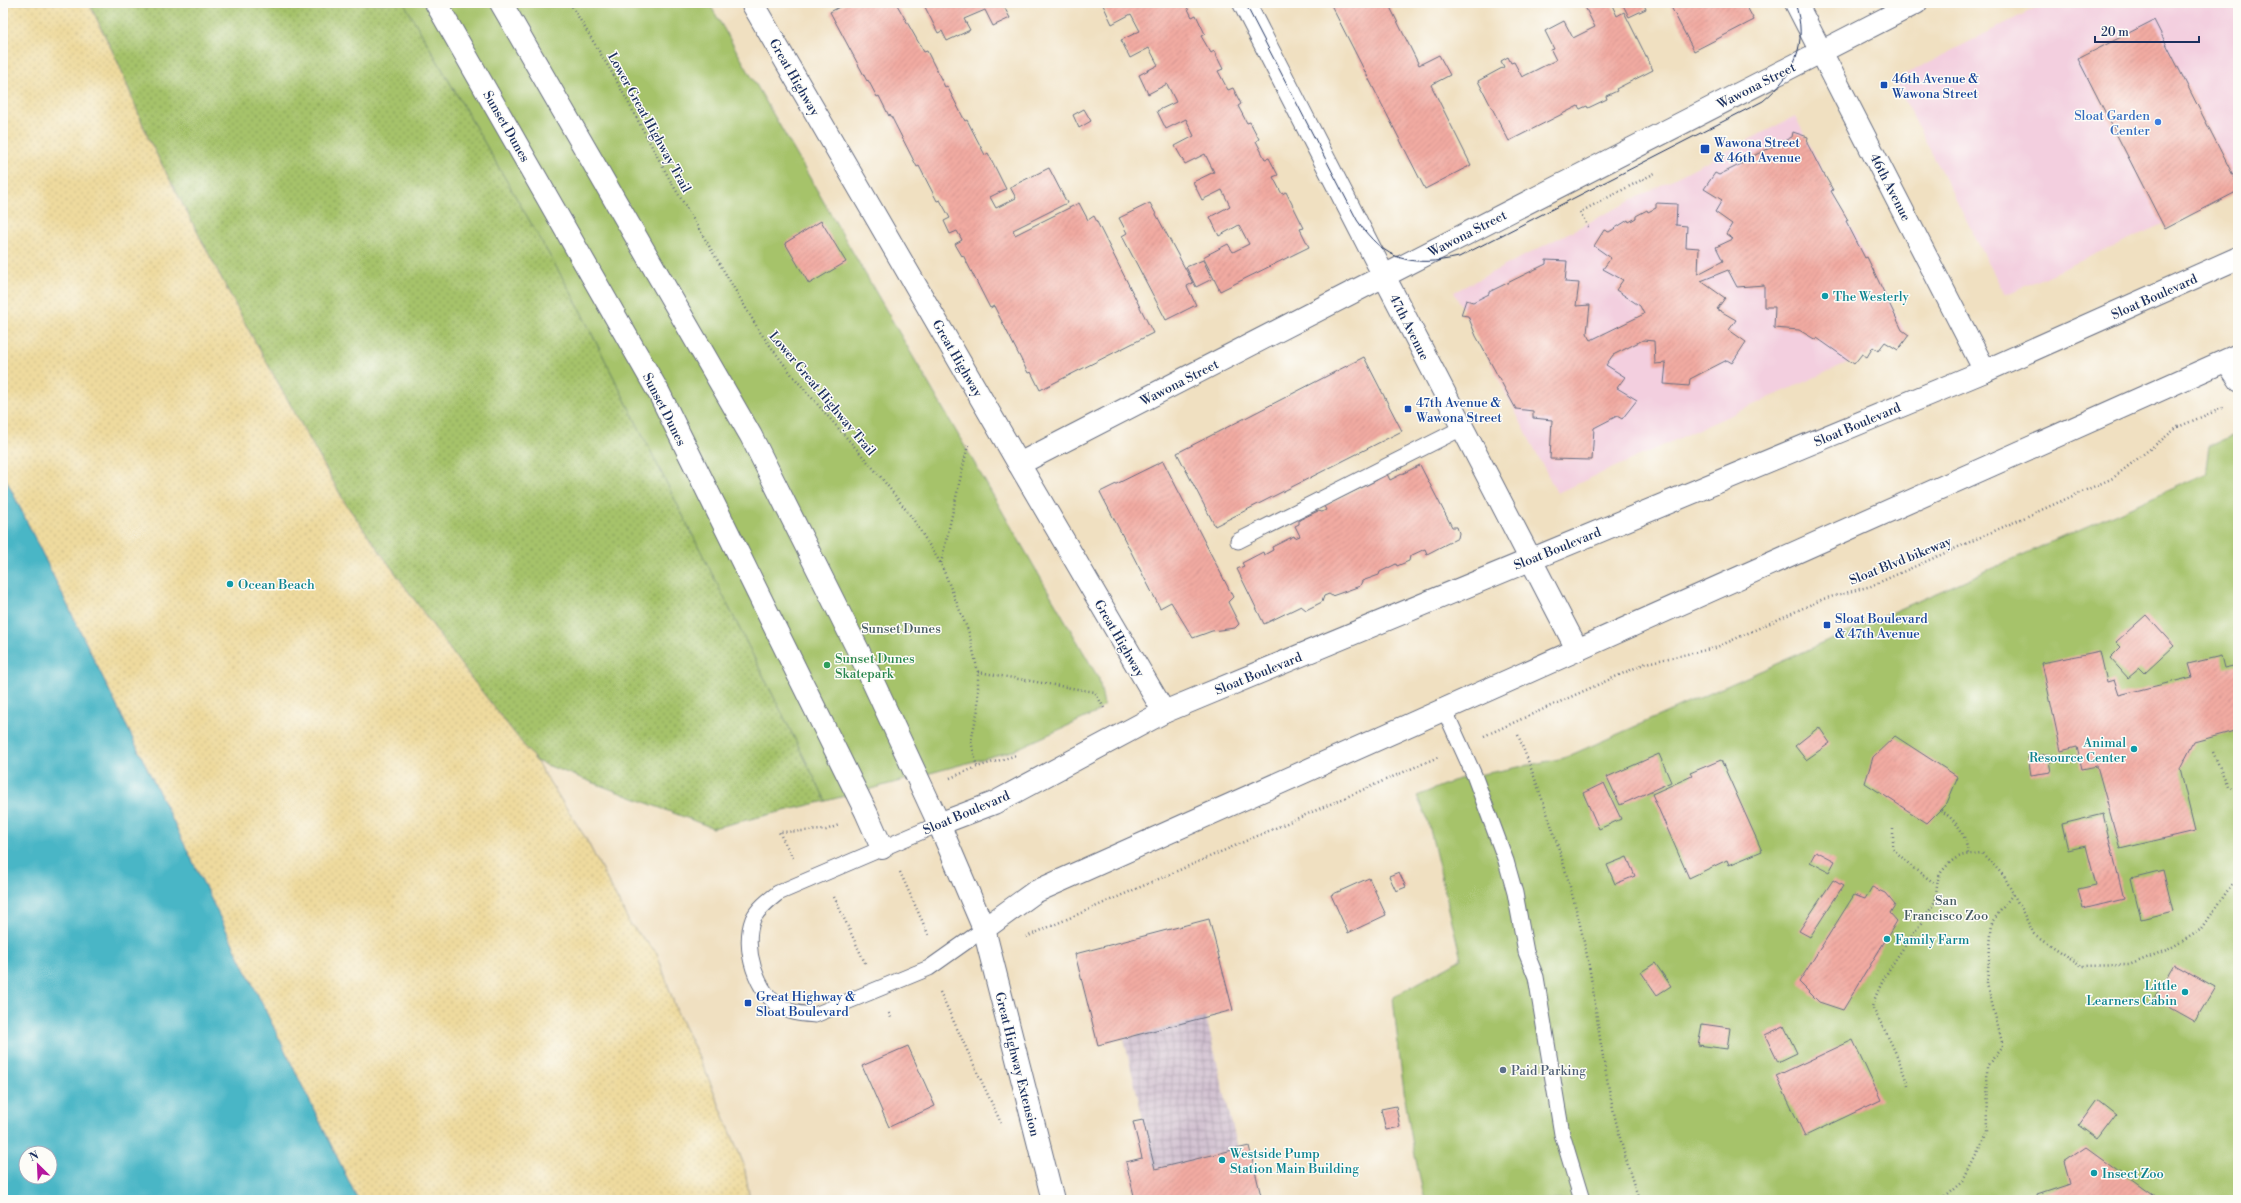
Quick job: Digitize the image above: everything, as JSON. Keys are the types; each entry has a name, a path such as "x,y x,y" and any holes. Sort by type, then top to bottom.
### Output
{"street":[{"name":"Sunset Dunes","path":"436,3 659,393 866,812 882,848"},
{"path":"500,3 751,436 860,654 939,824 984,929 1035,892 2231,359"},
{"name":"Great Highway","path":"752,3 1164,712"},
{"name":"47th Avenue","path":"1244,3 1462,428 1578,650"},
{"name":"46th Avenue","path":"1796,3 1985,371"},
{"name":"Wawona Street","path":"1019,464 1916,3"},
{"name":"Sloat Boulevard","path":"939,824 994,803 1164,712 1985,371 2238,258"},
{"name":"Great Highway Extension","path":"984,929 1053,1200"}],"lane":[{"path":"2231,359 2238,384"},
{"path":"1238,541 1462,428"},
{"path":"1444,709 1474,775 1506,861 1517,900 1526,952 1536,978 1562,1134 1582,1200"},
{"name":"Sloat Boulevard","path":"939,824 778,893 763,906 754,918 748,937 749,954 755,971 771,999 782,1008 797,1014 816,1015 928,968 984,929"}],"path":[{"name":"Lower Great Highway Trail","path":"570,3 614,76 670,180 760,332 792,375 880,476 913,518 941,564 969,633 978,672 978,709 971,742 977,767"},
{"path":"1588,227 1580,212 1655,174"},
{"name":"Sloat Blvd bikeway","path":"1554,704 1646,662 1715,648 1823,599 1871,586 2113,478 2178,427 2231,404"},
{"path":"941,564 968,445"},
{"path":"978,672 1095,692 1105,710"},
{"path":"1518,734 1555,834 1577,911 1596,1004 1612,1111 1626,1163 1639,1200"},
{"path":"2213,752 2228,786 2238,791"},
{"path":"1941,810 1955,821 1966,837 1968,854"},
{"path":"1893,829 1893,849 1913,868 1936,884"},
{"path":"791,857 779,832 826,830"},
{"path":"1908,1086 1901,1061 1891,1039 1872,1007 1878,988 1892,963 1936,899 1936,884 1941,872 1960,854 1982,853 1991,860 2004,876 2034,934 2082,966 2129,965 2169,949 2201,930 2232,884 2238,880"},
{"path":"1941,1200 1964,1180 1988,1133 1987,1066 2003,1046 1987,984 1992,922 2013,894"},
{"path":"833,896 866,967"},
{"path":"942,995 997,1112"}],"shaded area":[{"path":"2045,3 2238,3 2238,190 2005,295 1894,80"},
{"name":"The Westerly","path":"1795,116 1907,336 1557,493 1454,292"},
{"path":"1206,1017 1238,1149 1155,1169 1124,1039"}],"green space":[{"path":"89,3 404,3 573,296 826,801 713,828 536,761 461,665 345,503 248,329 149,140 119,65"},
{"name":"Sunset Dunes","path":"404,3 709,3 1099,679 1104,705 1096,713 1012,751 826,801 573,296"},
{"name":"San Francisco Zoo","path":"2238,433 2238,1200 1425,1200 1405,1099 1393,997 1461,959 1428,821 1417,796 1458,779 1564,758 2207,473 2206,468 2209,446"}],"sand":[{"name":"Ocean Beach","path":"3,3 89,3 119,65 149,140 248,329 345,503 461,665 536,761 585,837 630,924 657,953 677,1012 705,1070 744,1165 750,1200 358,1200 3,473"}],"water":[{"path":"3,473 358,1200 3,1200"}],"building":[{"path":"847,3 896,3 924,52 927,51 945,87 947,86 965,121 967,120 985,155 988,153 1006,189 990,197 996,208 1016,198 1010,187 1049,168 1067,203 1013,230 1015,235 1079,203 1088,220 1094,216 1153,333 1040,390 1031,372 1028,373 994,306 990,308 963,255 962,256 955,244 962,240 957,231 950,234 944,221 950,218 940,200 937,201 919,166 917,167 890,114 889,116 879,96 877,97 868,80 867,81 830,12"},
{"path":"923,3 1002,3 1010,18 993,26 985,10 964,19 970,30 947,41 942,31 938,33"},
{"path":"1105,3 1185,3 1192,17 1196,15 1205,34 1201,36 1211,53 1214,51 1223,69 1218,71 1228,90 1233,88 1241,104 1238,106 1247,123 1250,122 1259,139 1256,141 1265,159 1269,158 1278,175 1273,177 1282,194 1286,192 1304,228 1300,229 1309,247 1220,291 1203,257 1228,244 1233,252 1249,244 1239,225 1219,236 1210,217 1230,206 1222,190 1202,200 1193,182 1214,172 1205,154 1185,164 1175,146 1194,136 1186,119 1166,129 1157,111 1176,102 1167,84 1148,94 1139,75 1158,65 1149,48 1130,58 1121,40 1140,31 1131,14 1112,24 1103,5"},
{"path":"1330,3 1388,3 1419,65 1439,55 1450,75 1431,85 1471,165 1425,189"},
{"path":"1583,3 1611,3 1617,16 1624,12 1653,70 1616,89 1617,91 1606,96 1607,99 1588,108 1587,106 1580,109 1578,106 1509,141 1478,81 1504,67 1501,61 1508,57 1511,63 1514,62 1522,77 1556,60 1551,50 1554,49 1545,31 1564,21 1573,38 1595,27"},
{"path":"1622,3 1643,3 1646,9 1629,17"},
{"path":"1669,3 1745,3 1754,20 1694,51"},
{"name":"Sloat Garden Center","path":"2154,20 2238,185 2238,191 2165,229 2078,59"},
{"path":"1084,109 1091,121 1079,128 1073,115"},
{"name":"The Westerly","path":"1793,132 1808,137 1807,143 1833,190 1831,191 1848,220 1846,221 1865,258 1867,257 1902,330 1909,335 1898,350 1885,342 1878,351 1873,347 1867,357 1862,354 1854,364 1817,338 1816,340 1799,330 1774,328 1775,307 1764,307 1764,285 1737,287 1728,270 1701,281 1725,298 1717,309 1736,320 1729,330 1746,342 1732,363 1727,360 1690,379 1689,386 1664,384 1666,363 1655,364 1654,341 1643,340 1613,355 1606,365 1625,377 1617,388 1637,400 1622,419 1617,416 1594,428 1592,460 1550,459 1552,420 1533,418 1533,411 1516,409 1476,336 1468,316 1461,315 1466,300 1473,302 1489,294 1489,292 1546,264 1546,260 1567,261 1565,282 1579,283 1576,306 1590,305 1587,333 1591,340 1644,314 1640,306 1616,290 1623,280 1603,269 1611,258 1594,246 1604,230 1609,232 1628,220 1629,222 1636,218 1636,216 1647,210 1648,212 1656,208 1656,203 1677,204 1676,225 1687,226 1686,247 1699,248 1698,274 1723,261 1716,247 1733,239 1726,234 1732,224 1715,212 1722,200 1704,189 1715,173 1719,175 1743,163 1743,161 1792,137"},
{"path":"1150,203 1193,283 1187,286 1196,305 1166,320 1122,236 1127,233 1119,218"},
{"path":"821,221 846,262 809,284 785,243"},
{"path":"1203,260 1212,279 1196,287 1186,267"},
{"path":"1364,357 1402,431 1215,526 1177,453"},
{"path":"1163,461 1233,597 1228,602 1239,624 1235,628 1212,631 1193,638 1171,602 1160,608 1100,492"},
{"path":"1420,465 1452,527 1457,527 1459,533 1458,538 1427,554 1425,549 1410,556 1409,561 1397,566 1396,564 1380,572 1379,575 1362,581 1360,586 1332,596 1329,594 1324,596 1322,602 1306,610 1301,606 1264,624 1237,569 1244,566 1242,563 1263,552 1264,555 1273,550 1272,547 1294,536 1295,538 1300,536 1295,526 1299,524 1299,520 1318,511 1322,512 1326,510 1324,506 1377,480 1386,472 1390,480"},
{"path":"2146,615 2174,646 2145,673 2140,668 2128,678 2110,658 2121,647 2116,642"},
{"name":"Animal Resource Center","path":"2100,651 2107,682 2114,680 2119,695 2192,677 2188,664 2221,656 2224,668 2238,665 2238,730 2194,742 2180,769 2195,831 2120,849 2097,766 2082,769 2077,747 2061,751 2042,663"},
{"path":"1819,727 1830,743 1806,760 1795,746"},
{"path":"1895,736 1958,777 1947,803 1927,823 1865,783 1873,757"},
{"path":"1659,754 1671,782 1620,805 1607,777"},
{"path":"2048,754 2051,772 2031,775 2028,757"},
{"path":"1721,760 1762,851 1729,865 1727,860 1689,878 1652,794 1692,776 1690,773"},
{"path":"1604,783 1621,819 1599,829 1583,793"},
{"path":"2103,814 2124,899 2083,909 2078,889 2096,885 2086,846 2068,850 2062,824"},
{"path":"1816,851 1835,861 1829,872 1810,862"},
{"path":"1627,857 1635,876 1615,884 1607,865"},
{"path":"2163,870 2173,911 2141,919 2131,878"},
{"path":"1399,872 1406,887 1396,891 1389,876"},
{"path":"1369,878 1386,915 1348,933 1331,895"},
{"path":"1833,880 1843,886 1810,937 1799,931"},
{"name":"Family Farm","path":"1872,887 1885,893 1895,905 1890,913 1897,921 1843,1010 1819,1002 1799,982 1854,895 1865,899"},
{"path":"1209,919 1233,1010 1098,1045 1075,954"},
{"path":"1655,963 1671,986 1657,995 1641,972"},
{"name":"Little Learners Cabin","path":"2174,964 2215,987 2195,1021 2154,998"},
{"path":"1702,1024 1730,1028 1727,1049 1698,1045"},
{"path":"1784,1026 1797,1053 1778,1062 1765,1035"},
{"path":"1853,1040 1881,1100 1805,1136 1776,1076"},
{"path":"908,1046 935,1106 889,1127 862,1066"},
{"path":"2097,1100 2116,1115 2098,1139 2079,1125"},
{"path":"1396,1106 1400,1127 1386,1130 1381,1109"},
{"name":"Westside Pump Station Main Building","path":"1143,1120 1155,1169 1249,1146 1262,1200 1135,1200 1126,1162 1142,1158 1133,1122"},
{"name":"Insect Zoo","path":"2086,1147 2159,1200 2038,1200 2037,1195 2070,1184 2064,1162"}],"tram line":[{"path":"1245,3 1357,220 1367,234 1378,245 1389,253 1413,261 1442,260 1459,257 1763,101 1783,80 1796,58 1800,32 1799,18 1795,3"}],"place":[{"name":"46th Avenue & Wawona Street","path":"1884,85"},
{"name":"Sloat Garden Center","path":"2158,122"},
{"name":"Wawona Street & 46th Avenue","path":"1705,149"},
{"name":"The Westerly","path":"1825,296"},
{"name":"47th Avenue & Wawona Street","path":"1408,409"},
{"name":"Ocean Beach","path":"230,584"},
{"name":"Sloat Boulevard & 47th Avenue","path":"1827,625"},
{"name":"Sunset Dunes Skatepark","path":"827,665"},
{"name":"Animal Resource Center","path":"2134,749"},
{"name":"Family Farm","path":"1887,939"},
{"name":"Little Learners Cabin","path":"2185,992"},
{"name":"Great Highway & Sloat Boulevard","path":"748,1003"},
{"name":"Paid Parking","path":"1503,1070"},
{"name":"Westside Pump Station Main Building","path":"1222,1160"},
{"name":"Insect Zoo","path":"2094,1173"}]}
